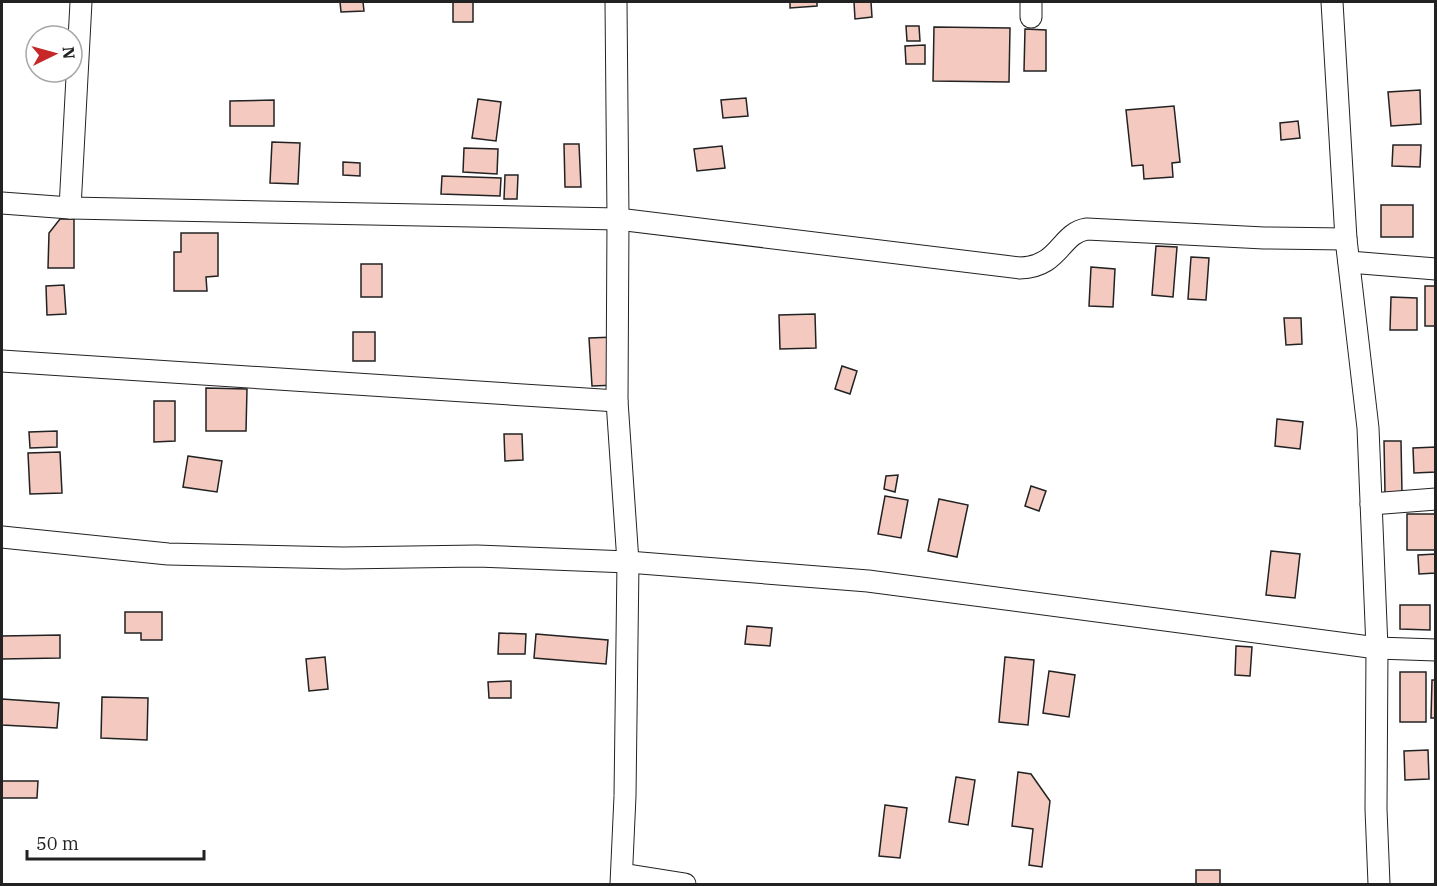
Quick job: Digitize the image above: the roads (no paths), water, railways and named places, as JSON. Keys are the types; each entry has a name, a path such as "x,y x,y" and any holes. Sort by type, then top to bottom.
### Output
{"street":[{"path":"70,208 81,2"},
{"path":"616,2 617,401 628,562 622,879 685,885"},
{"path":"1332,2 1346,239 1368,428 1377,648 1378,885"},
{"path":"2,203 70,208 618,219 1020,268 1046,262 1076,233 1087,229 1264,238 1346,239"},
{"path":"1349,262 1436,269"},
{"path":"2,361 617,401"},
{"path":"1371,504 1436,499"},
{"path":"2,537 168,554 343,558 477,556 628,562 868,581 1377,648 1436,650"}]}
